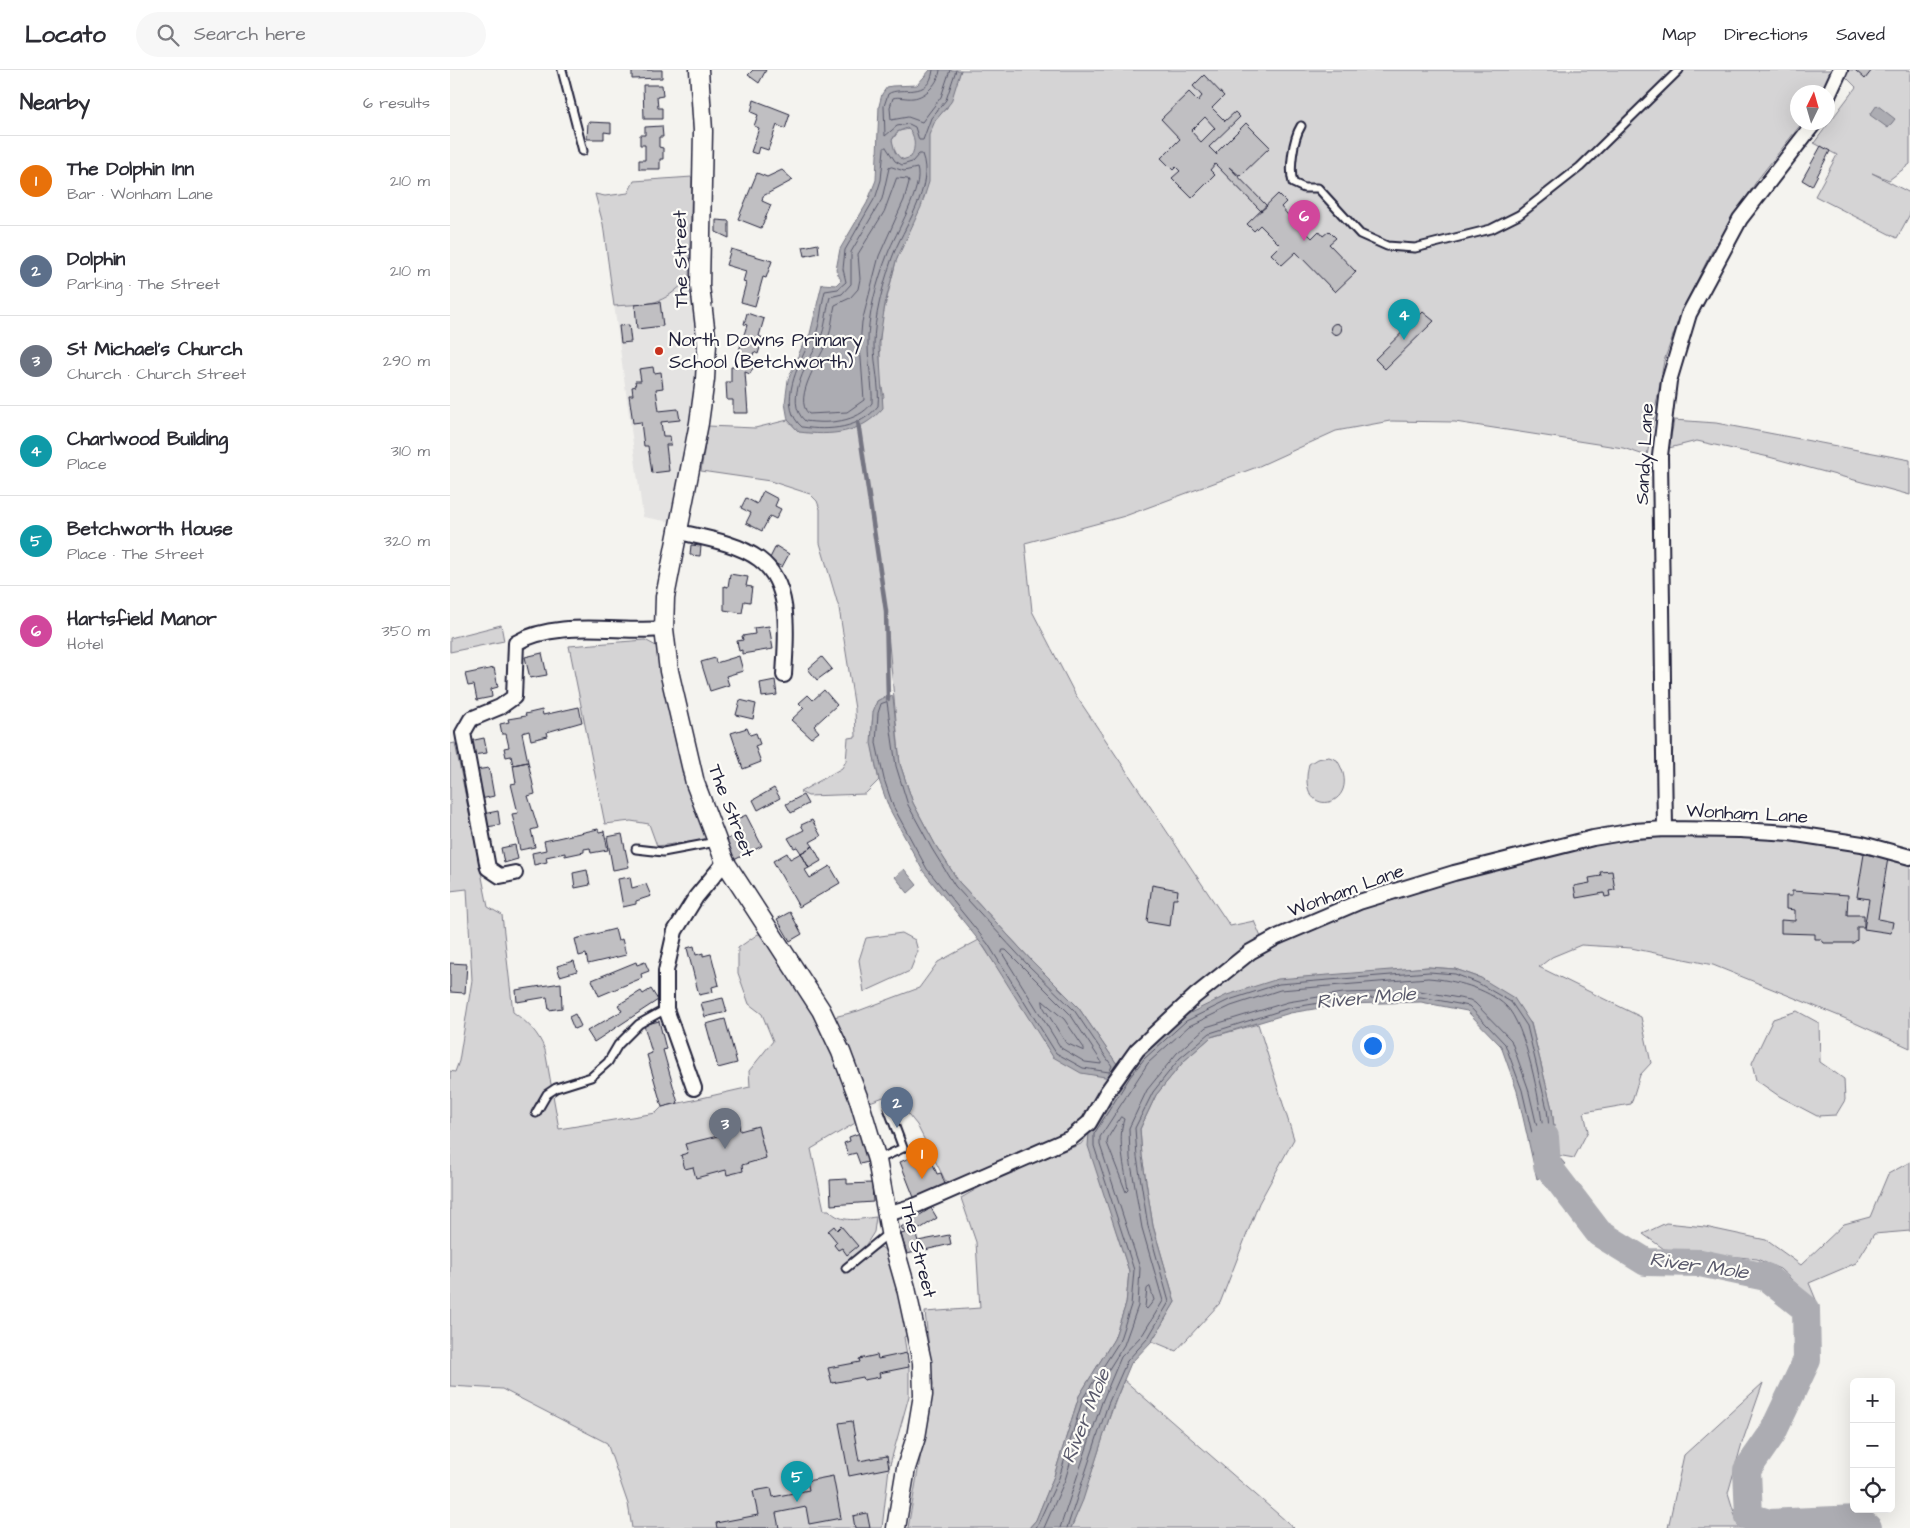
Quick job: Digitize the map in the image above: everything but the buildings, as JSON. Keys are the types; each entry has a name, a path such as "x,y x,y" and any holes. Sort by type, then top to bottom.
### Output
{"street":[{"name":"The Street","path":"699,70 703,131 700,286 707,344 706,379 679,532 665,597 664,629 669,671 695,783 716,842 725,862 821,1010 841,1052 858,1097 877,1160 888,1223 906,1288 922,1362 923,1396 916,1437 906,1468 896,1528"},
{"path":"1833,85 1840,70"},
{"name":"Sandy Lane","path":"1665,829 1660,456 1669,381 1689,314 1740,219 1808,130"},
{"path":"679,532 735,547 759,559 771,572 783,598 786,630 784,675"},
{"path":"515,873 500,876 488,868 463,733 471,719 500,707 514,697 516,643 531,634 558,630 664,629"},
{"name":"Wonham Lane","path":"888,1223 917,1205 1071,1138 1089,1123 1107,1092 1137,1050 1195,996 1250,952 1277,937 1359,902 1454,873 1593,838 1665,829 1790,833 1862,844 1910,857"},
{"path":"694,1088 666,1009 666,971 675,931 696,897 725,862"}],"lane":[{"path":"562,70 583,151"},
{"path":"1301,126 1297,132 1293,160 1291,175 1293,183 1304,188 1318,188 1360,234 1388,246 1415,248 1491,229 1519,214 1587,161 1679,70"},
{"path":"636,849 663,852 716,842"},
{"path":"536,1113 547,1094 556,1088 591,1077 608,1062 618,1045 639,1024 666,1009"},
{"path":"877,1160 904,1148 888,1108"},
{"path":"846,1268 888,1223"}],"shaded area":[{"path":"961,70 1834,70 1825,85 1790,85 1790,130 1796,130 1758,179 1713,249 1682,310 1664,361 1647,456 1623,448 1455,422 1390,421 1336,431 1257,467 1125,516 1025,543 1032,611 1075,694 1230,926 1254,921 1261,937 1232,960 1119,1067 1078,1007 1031,960 959,882 936,846 913,803 900,764 887,622 888,695 877,701 872,721 873,750 879,780 865,794 808,796 800,792 842,768 846,761 848,738 856,737 855,709 839,608 820,543 820,509 817,501 810,494 770,481 701,471 708,426 755,428 788,420 799,432 884,397 880,378 880,327 896,261 905,240 905,160 898,157 892,140 899,131 925,126 947,108"},
{"path":"1845,70 1910,70 1910,164 1889,180 1872,173 1910,193 1910,214 1897,238 1815,196 1837,155 1814,143 1824,130 1835,130 1835,115 1856,87 1843,74"},
{"name":"North Downs Primary School (Betchworth)","path":"692,177 689,278 696,334 698,388 671,522 643,517 603,224 595,194 605,196 628,193 634,181"},
{"path":"692,177 689,278 671,294 655,302 614,306 603,224 595,194 605,196 628,193 634,181"},
{"path":"1674,420 1716,423 1910,460 1910,495 1769,457 1697,441 1669,448"},
{"path":"501,625 504,641 450,652 450,638"},
{"path":"645,640 658,647 708,840 657,846 649,824 631,821 605,824 569,646"},
{"path":"455,743 488,907 502,915 513,1012 532,1028 545,1050 559,1129 656,1113 662,1107 750,1087 749,1071 773,1041 762,1014 749,1004 738,973 738,948 758,934 764,935 820,1026 841,1075 857,1122 811,1149 824,1210 829,1210 839,1217 851,1220 876,1217 874,1232 862,1251 866,1256 881,1247 886,1251 910,1334 904,1337 909,1367 909,1396 889,1468 882,1528 632,1528 628,1504 607,1443 502,1389 450,1386 450,1071 455,1072 459,1061 472,980 467,889 450,891 450,744"},
{"path":"1329,757 1337,760 1344,776 1343,789 1337,798 1329,802 1319,801 1311,795 1307,783 1309,764 1317,759"},
{"path":"1683,833 1780,839 1850,848 1864,854 1910,863 1910,1048 1844,1018 1713,965 1631,948 1581,945 1552,957 1539,967 1641,1017 1651,1063 1640,1075 1631,1104 1584,1112 1588,1131 1574,1158 1557,1155 1552,1109 1531,1023 1481,978 1455,969 1428,967 1365,973 1182,1017 1263,949 1370,903 1586,844 1629,836"},
{"path":"902,933 915,940 918,951 910,971 864,992 859,960 866,938"},
{"path":"979,940 1016,995 1111,1078 1074,1129 948,1186 917,1125 892,1094 867,1103 834,1017 858,1011 919,988 938,962"},
{"path":"1797,1011 1819,1023 1820,1062 1844,1079 1845,1100 1836,1115 1817,1116 1779,1096 1756,1080 1752,1063 1773,1019"},
{"path":"1258,1024 1294,1139 1259,1203 1220,1303 1176,1351 1152,1341 1175,1302 1153,1226 1142,1156 1140,1129 1156,1095 1184,1061 1211,1037"},
{"path":"1089,1133 1089,1146 1129,1271 1126,1304 1114,1339 1079,1396 1054,1476 1036,1520 1029,1528 908,1528 933,1384 925,1312 980,1308 976,1242 961,1198 996,1178 1081,1144"},
{"path":"1910,1162 1910,1231 1874,1234 1856,1263 1809,1283 1819,1307 1813,1308 1803,1290 1780,1269 1757,1259 1664,1249 1643,1234 1666,1223 1705,1227 1766,1240 1801,1265 1844,1224 1870,1217 1888,1174"},
{"path":"1124,1380 1294,1528 1071,1528"},
{"path":"1763,1383 1742,1443 1728,1493 1738,1525 1742,1528 1668,1528 1684,1455"}],"water":[{"path":"930,70 961,70 951,102 935,121 929,135 929,182 921,207 896,261 885,304 879,344 883,408 865,423 845,431 823,434 799,432 788,420 785,403 788,380 803,344 810,334 822,284 836,285 841,280 836,270 840,249 867,203 876,180 879,106 882,94 887,87 917,85","holes":["907,128 914,137 914,150 911,157 902,160 895,152 892,140 897,132"]},
{"path":"1877,105 1895,119 1888,128 1870,115"},
{"path":"888,695 893,697 900,764 913,803 936,846 959,882 1031,960 1078,1007 1119,1067 1111,1078 1081,1073 1053,1057 984,947 923,871 889,808 879,780 871,743 873,712 877,701"},
{"path":"904,869 917,885 908,893 895,877"},
{"path":"1428,967 1455,969 1481,978 1514,998 1531,1024 1552,1109 1557,1155 1565,1164 1537,1179 1517,1091 1501,1046 1467,1011 1421,1002 1344,1004 1290,1013 1211,1037 1184,1061 1156,1095 1140,1129 1142,1156 1153,1226 1175,1302 1152,1341 1131,1363 1113,1406 1083,1500 1071,1528 1029,1528 1036,1520 1054,1476 1079,1396 1114,1339 1126,1304 1129,1271 1088,1146 1089,1133 1140,1055 1182,1017 1227,995 1278,979"}],"waterway":[{"path":"858,422 886,611 888,699"},
{"name":"River Mole","path":"1545,1137 1547,1165 1599,1233 1646,1262 1700,1263 1766,1277 1806,1309 1807,1360 1772,1434 1747,1470 1749,1517 1769,1523 1858,1519 1868,1528"}],"place":[{"name":"Hartsfield Manor","path":"1304,241"},
{"name":"Charlwood Building","path":"1404,340"},
{"name":"North Downs Primary School (Betchworth)","path":"659,351"},
{"name":"Dolphin","path":"897,1128"},
{"name":"St Michael's Church","path":"725,1149"},
{"name":"The Dolphin Inn","path":"922,1179"},
{"name":"Betchworth House","path":"797,1502"}]}
